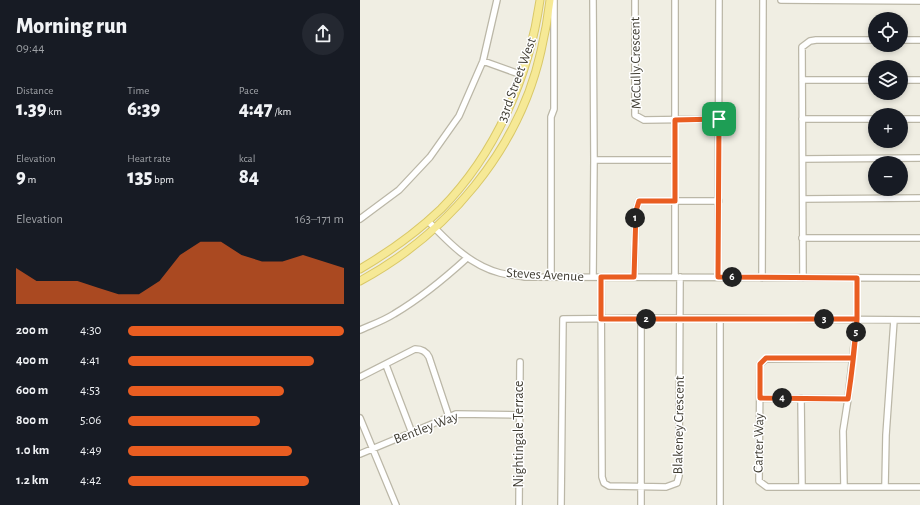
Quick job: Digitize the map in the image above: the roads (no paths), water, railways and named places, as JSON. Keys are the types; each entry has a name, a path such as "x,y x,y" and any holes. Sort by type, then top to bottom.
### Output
{"main road":[{"name":"33rd Street West","path":"360,269 402,242 428,221 453,196 484,154 510,107 522,76 536,26 540,0"},
{"name":"33rd Street West","path":"360,281 405,254 435,228 474,187 500,151 525,100 541,52 550,0"}],"street":[{"path":"360,219 399,190 430,157 459,116 483,61 497,0"},
{"name":"33rd Street West","path":"551,277 551,118 554,109 554,0"},
{"path":"593,0 593,277"},
{"name":"McCully Crescent","path":"635,0 635,115 644,120 719,119"},
{"name":"Blakeney Crescent","path":"601,277 602,477 604,483 609,486 666,487 678,482 679,476 680,318 677,277 675,201 675,0"},
{"path":"718,277 719,0"},
{"path":"762,278 763,0"},
{"path":"781,0 920,1"},
{"path":"803,278 802,48 810,41 868,40"},
{"path":"908,40 920,40"},
{"path":"483,61 522,76"},
{"path":"802,80 868,80"},
{"path":"908,80 920,80"},
{"path":"802,119 868,119"},
{"path":"908,119 920,119"},
{"path":"803,159 920,158"},
{"path":"594,160 675,160"},
{"path":"803,199 920,198"},
{"path":"634,277 636,211 639,201 719,201"},
{"name":"Steves Avenue","path":"428,221 449,243 467,258 483,267 500,273 525,277 920,278"},
{"path":"802,238 920,238"},
{"path":"360,330 393,315 417,299 442,281 467,258"},
{"path":"844,486 843,431 857,319 857,278"},
{"path":"561,505 563,319 680,318 920,320"},
{"path":"640,319 640,505"},
{"path":"720,319 720,505"},
{"path":"885,486 886,435 894,320"},
{"path":"360,377 415,349 420,349 429,357 449,417"},
{"name":"Carter Way","path":"853,358 766,358 760,364 759,481 767,487 920,487"},
{"name":"Nightingale Terrace","path":"519,505 520,362"},
{"path":"386,365 412,433"},
{"path":"760,398 848,399"},
{"path":"801,398 802,487"},
{"name":"Bentley Way","path":"360,454 459,414 519,415"},
{"path":"360,418 396,505"}]}
